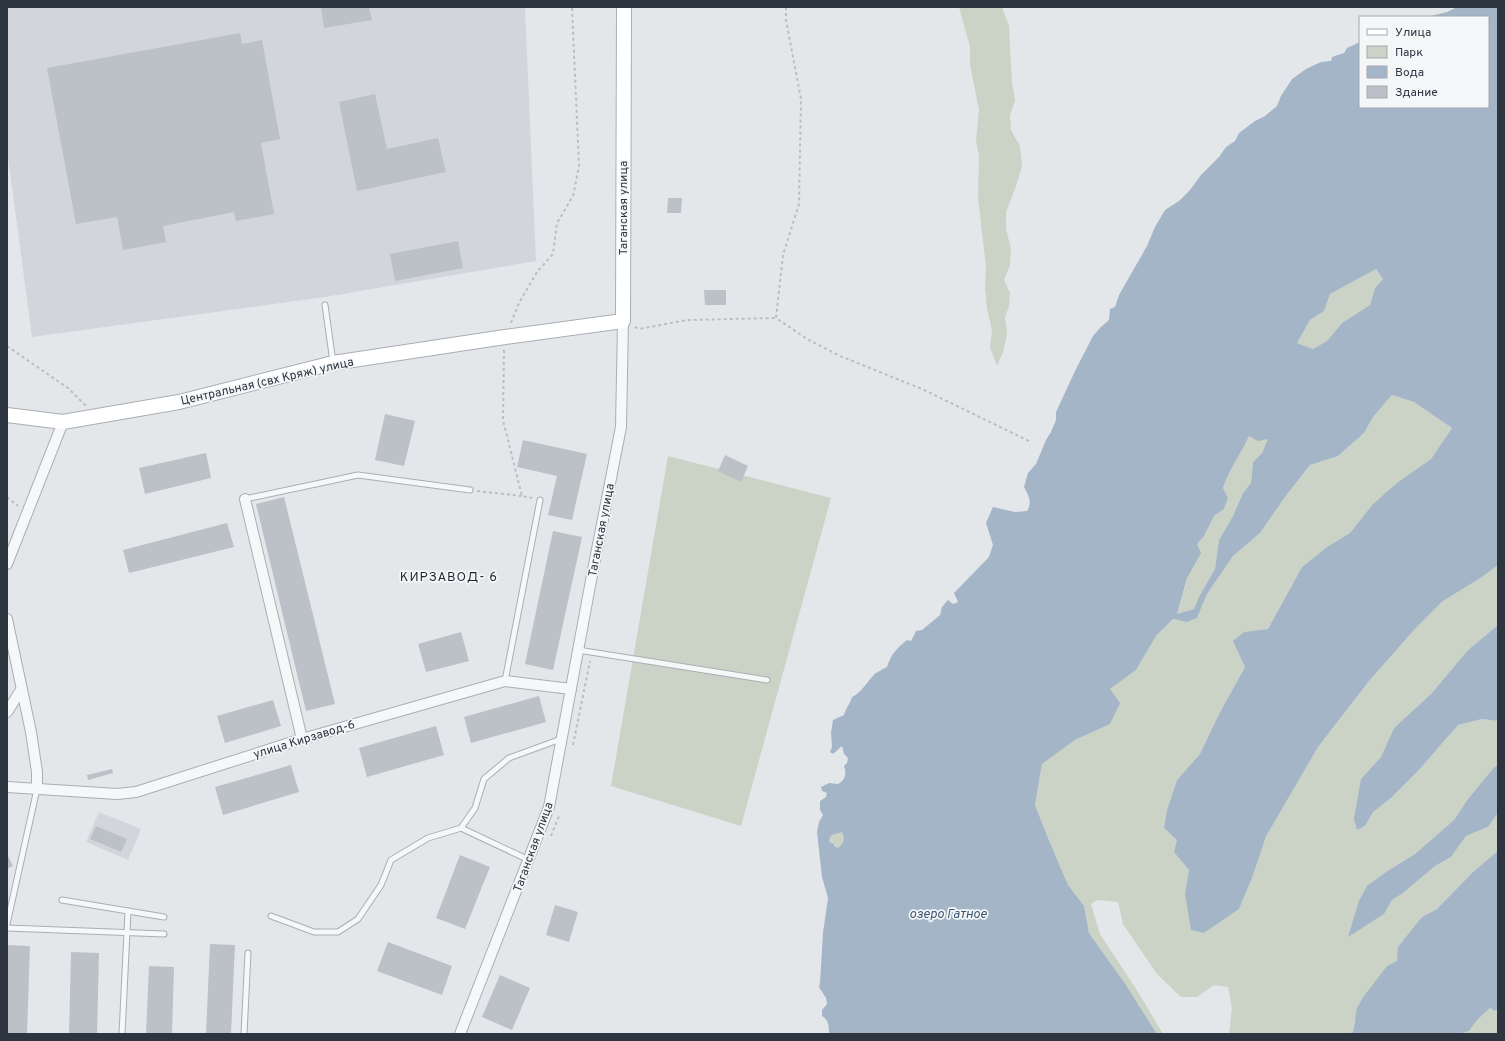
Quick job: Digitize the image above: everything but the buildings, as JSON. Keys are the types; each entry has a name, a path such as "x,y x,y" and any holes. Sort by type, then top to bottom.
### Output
{"main road":[{"name":"Таганская улица","path":"623,321 624,7"},
{"name":"Центральная (свх Кряж) улица","path":"7,415 63,422 179,402 333,363 505,336 623,321"}],"street":[{"name":"Таганская улица","path":"460,1034 550,807 578,650 621,427 623,321"},
{"path":"7,564 63,422"},
{"path":"245,499 302,739"},
{"path":"7,619 31,732 37,772 37,789"},
{"name":"улица Кирзавод-6","path":"7,786 117,794 136,792 302,739 505,681 571,689"},
{"path":"7,712 21,690"}],"lane":[{"path":"325,305 333,363"},
{"path":"245,499 358,475 470,490"},
{"path":"505,681 540,500"},
{"path":"578,650 767,680"},
{"path":"271,916 314,932 338,932 358,919 381,885 391,860 428,838 461,828 475,808 484,779 509,758 562,739"},
{"path":"7,924 37,789"},
{"path":"461,828 529,860"},
{"path":"62,900 164,917"},
{"path":"122,1034 128,911"},
{"path":"7,928 164,934"},
{"path":"244,1034 248,953"}],"path":[{"path":"522,496 503,420 505,336 519,303 537,272 553,254 557,223 573,196 579,166 572,7"},
{"path":"776,318 783,254 798,204 801,99 786,20 786,7"},
{"path":"623,321 639,330 687,320 776,318 807,339 840,356 922,389 1029,441"},
{"path":"7,346 68,388 97,416"},
{"path":"470,490 522,496 540,500"},
{"path":"7,497 27,513"}],"shaded area":[{"path":"7,7 525,7 536,261 325,297 32,337 7,150"},
{"path":"99,812 141,829 128,860 86,842"}],"green space":[{"path":"959,7 1002,7 1009,26 1012,83 1015,100 1010,116 1011,130 1020,146 1022,166 1006,212 1006,229 1011,249 1010,265 1004,280 1010,293 1009,306 1005,317 1007,334 1003,352 997,366 990,347 992,330 987,309 985,288 986,267 978,198 979,156 976,141 979,110 970,65 970,47"},
{"path":"1376,269 1383,279 1375,288 1370,305 1342,323 1327,341 1313,349 1297,343 1310,320 1324,311 1330,294"},
{"path":"1392,395 1414,402 1452,428 1431,459 1398,482 1373,504 1350,533 1327,547 1302,567 1268,629 1244,632 1245,667 1218,716 1200,754 1177,780 1167,810 1164,828 1177,840 1175,853 1189,870 1185,893 1204,933 1239,909 1252,878 1265,836 1318,747 1369,681 1414,630 1443,601 1482,577 1498,565 1498,625 1468,650 1431,694 1394,728 1381,757 1361,779 1357,830 1365,826 1373,812 1391,798 1418,771 1458,725 1482,719 1498,721 1498,764 1468,799 1454,820 1415,854 1386,872 1363,927 1384,914 1392,900 1403,893 1435,866 1451,857 1466,836 1488,827 1498,813 1498,851 1473,872 1437,909 1422,917 1397,961 1354,1021 1353,1032 1350,1034 1229,1034 1232,1008 1228,987 1214,985 1197,997 1181,997 1157,974 1123,924 1118,902 1097,900 1091,904 1100,934 1138,992 1163,1034 1157,1034 1126,985 1089,933 1084,906 1068,885 1035,805 1042,764 1075,740 1110,724 1110,689 1136,670 1156,636 1173,619 1187,622 1197,618 1207,594 1233,556 1260,533 1310,465 1338,456 1364,433 1373,417"},
{"path":"1249,436 1268,439 1262,453 1253,462 1251,483 1243,493 1233,516 1219,540 1215,569 1194,609 1177,614 1197,544 1204,536 1214,516 1224,509 1228,498 1223,488"},
{"path":"668,456 831,498 741,826 611,786"},
{"path":"842,831 843,841 842,845 838,848 829,842 830,837"},
{"path":"1490,1008 1495,1011 1498,1009 1498,1034 1459,1034 1469,1031 1477,1020"}],"water":[{"name":"озеро Гатное","path":"1457,7 1498,7 1498,565 1482,577 1443,601 1414,630 1369,681 1318,747 1266,836 1252,878 1239,909 1204,933 1191,930 1185,893 1189,870 1174,852 1177,840 1164,828 1167,810 1177,780 1200,754 1218,716 1245,667 1233,641 1244,632 1268,629 1302,567 1327,547 1350,533 1373,504 1398,482 1431,459 1452,428 1414,402 1392,395 1373,417 1364,433 1338,456 1310,465 1260,533 1233,556 1207,594 1197,618 1187,622 1173,619 1156,636 1136,670 1110,689 1120,703 1110,724 1075,740 1042,764 1035,805 1068,885 1084,906 1089,933 1126,985 1157,1034 829,1034 829,1026 826,1019 822,1016 822,1010 827,1004 826,998 819,987 823,933 828,898 822,877 817,832 819,822 823,815 820,810 820,801 826,797 827,793 822,791 821,787 829,783 838,784 842,781 845,776 844,766 847,763 848,758 844,754 842,746 833,754 830,752 832,747 831,733 833,720 844,715 852,697 861,690 877,672 887,667 892,655 900,646 907,640 911,641 916,631 922,630 940,615 942,607 948,600 953,604 958,602 954,593 989,557 993,545 986,523 993,507 1015,512 1027,511 1030,502 1024,487 1028,473 1036,464 1056,420 1056,412 1093,336 1109,320 1110,309 1115,307 1119,295 1147,246 1155,227 1165,210 1179,201 1190,190 1226,147 1235,141 1239,133 1255,121 1265,116 1277,106 1281,96 1292,79 1306,69 1321,62 1331,61 1332,57 1344,53 1347,48 1359,42 1359,108 1489,108 1489,16 1431,16 1447,12","holes":["1376,269 1383,279 1375,288 1370,305 1342,323 1327,341 1313,349 1297,343 1310,320 1324,311 1330,294","1249,436 1258,441 1268,439 1262,453 1253,462 1251,483 1243,493 1233,516 1219,540 1215,569 1194,609 1177,614 1187,578 1201,553 1197,544 1204,536 1214,516 1224,509 1228,498 1223,488 1228,474","842,832 843,841 842,845 838,848 829,842 830,837"]},
{"path":"1498,625 1498,721 1482,719 1458,725 1418,771 1391,798 1373,812 1365,826 1357,830 1354,819 1361,779 1381,757 1394,728 1431,694 1468,650"},
{"path":"1498,764 1498,813 1488,827 1466,836 1451,857 1435,866 1403,893 1392,900 1384,914 1348,937 1359,901 1367,886 1415,854 1454,820 1468,799"},
{"path":"1498,851 1498,1009 1495,1011 1490,1008 1477,1020 1469,1031 1459,1034 1350,1034 1353,1032 1357,1008 1364,996 1387,966 1397,961 1398,947 1422,917 1437,909 1473,872"}],"district":[{"name":"КИРЗАВОД- 6","path":"449,576"}]}
